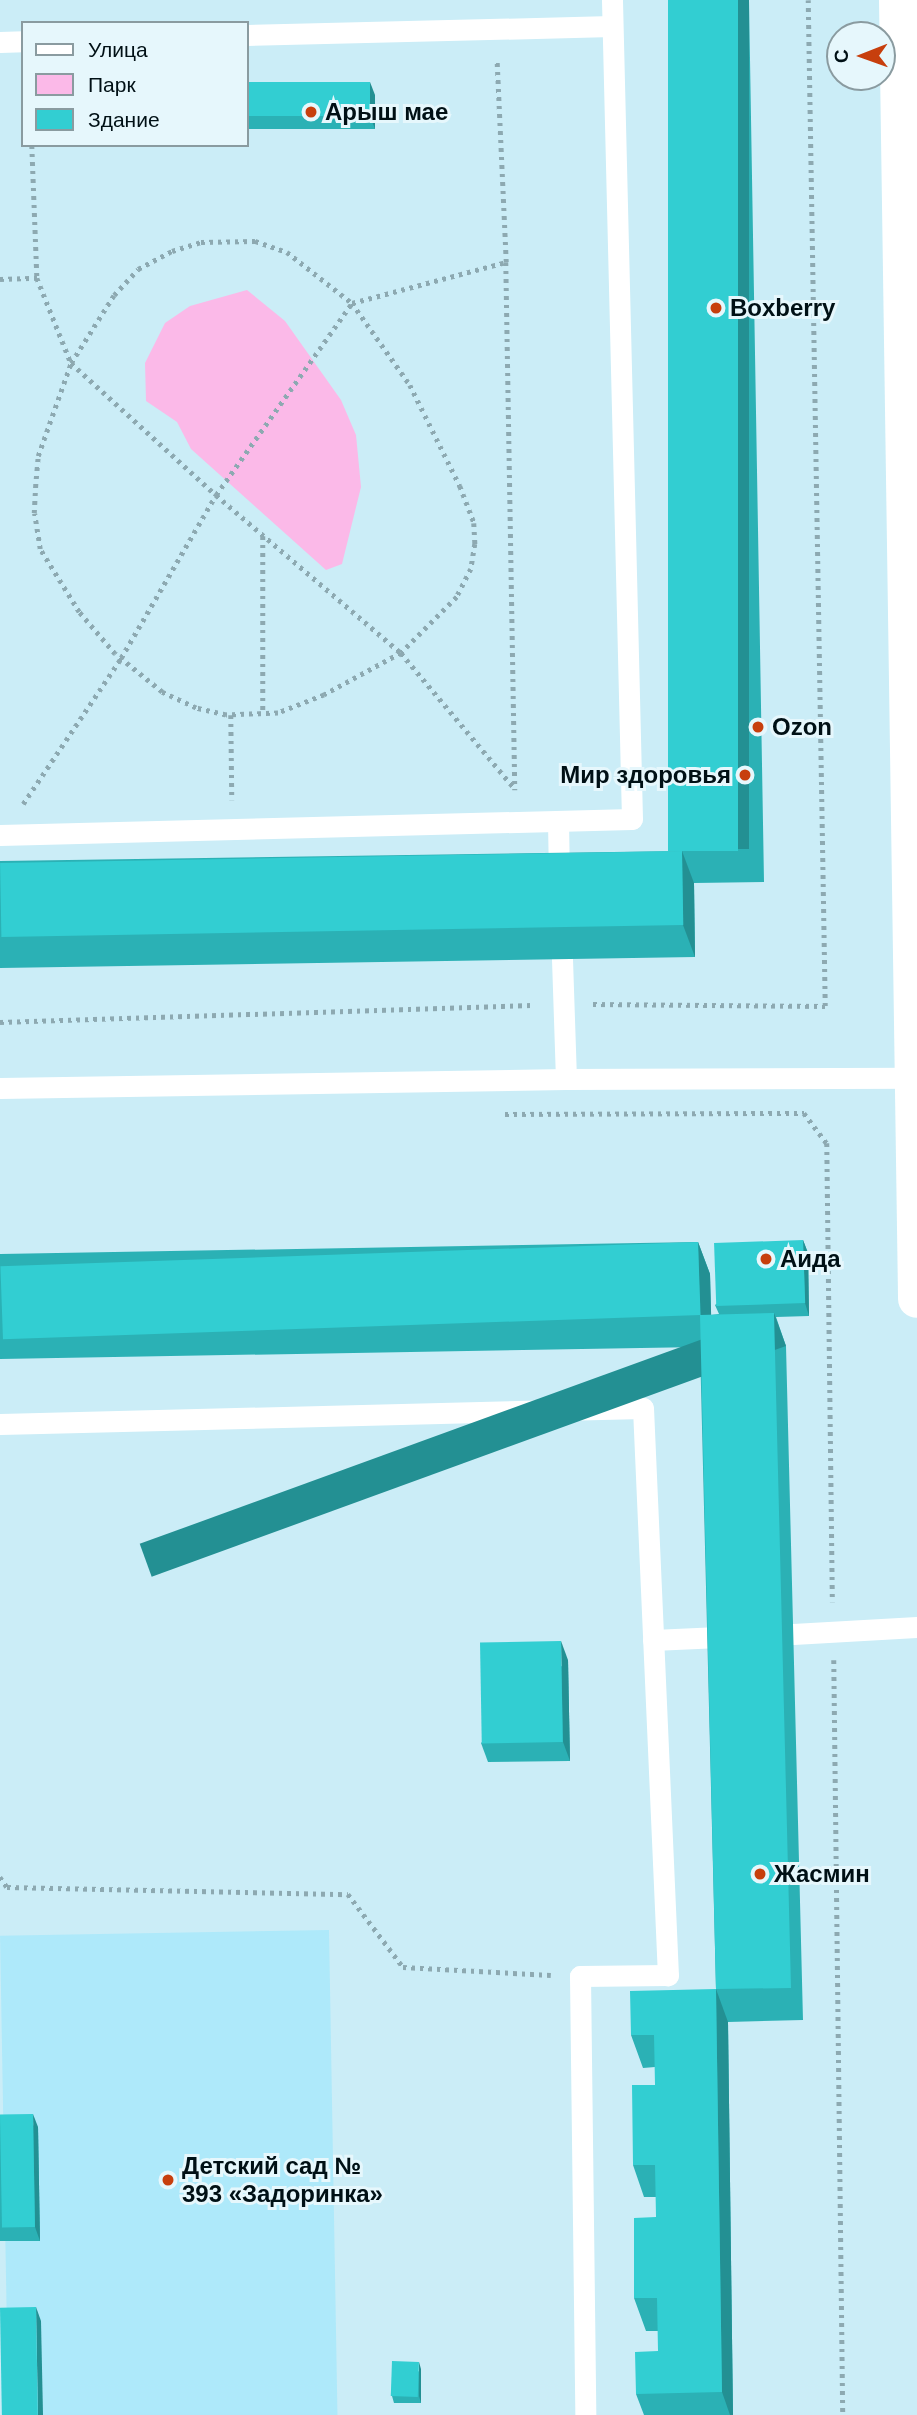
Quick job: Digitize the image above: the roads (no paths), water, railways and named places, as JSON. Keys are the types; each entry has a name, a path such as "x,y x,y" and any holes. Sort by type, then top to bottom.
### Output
{"main road":[{"path":"898,0 916,1078 917,1299"}],"lane":[{"path":"1,835 632,819 612,0"},
{"path":"248,35 612,26"},
{"path":"0,42 21,41"},
{"path":"558,821 559,885"},
{"path":"562,959 566,1079"},
{"path":"0,1088 566,1079 916,1078"},
{"path":"0,1424 643,1408 668,1975 580,1976 585,2415"},
{"path":"793,1634 917,1627"},
{"path":"653,1640 719,1637"}],"place":[{"name":"Арыш мае","path":"311,112"},
{"name":"Boxberry","path":"716,308"},
{"name":"Ozon","path":"758,727"},
{"name":"Мир здоровья","path":"745,775"},
{"name":"Аида","path":"766,1259"},
{"name":"Жасмин","path":"760,1874"},
{"name":"Детский сад № 393 «Задоринка»","path":"168,2180"}]}
